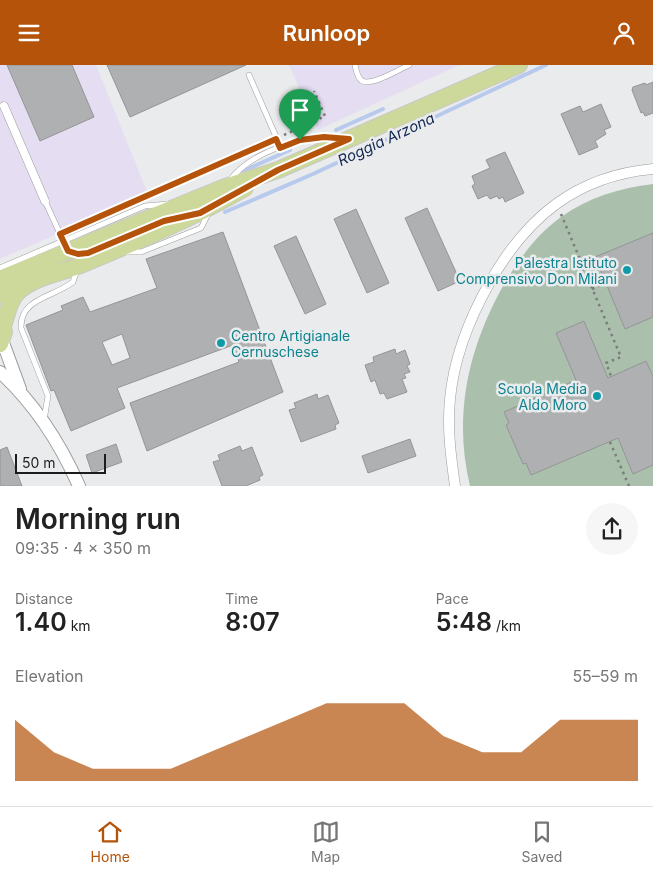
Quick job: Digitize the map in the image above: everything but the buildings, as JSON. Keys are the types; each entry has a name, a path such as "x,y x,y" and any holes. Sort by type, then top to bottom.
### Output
{"main road":[{"path":"0,294 68,254 112,252 206,210 278,170 519,65"},
{"path":"0,279 68,254 225,187 278,170"},
{"path":"1,342 2,319 10,303 22,288 51,274 68,254"}],"street":[{"path":"4,106 45,201"},
{"path":"455,486 450,448 449,409 454,370 465,332 477,305 508,252 532,223 556,203 579,190 606,179 653,169"},
{"path":"1,342 21,391"},
{"path":"0,372 21,391 44,423 63,452 78,486"}],"lane":[{"path":"354,65 360,79 364,82 373,82 409,65"},
{"path":"249,75 280,148"},
{"path":"225,187 244,167 280,148 312,137 349,139"},
{"path":"44,423 48,395 20,328 20,321 23,313 31,303 73,282 68,254 45,201"},
{"path":"168,220 206,210"},
{"path":"0,268 68,254"}],"path":[{"path":"141,198 325,116 314,91"},
{"path":"556,203 621,357 606,363 611,376"},
{"path":"592,289 606,283"},
{"path":"610,441 629,486"}],"shaded area":[{"path":"0,65 96,65 148,194 0,259"},
{"path":"289,65 459,65 318,130"}],"green space":[{"path":"653,184 653,486 470,486 463,434 467,383 481,334 503,286 515,266 552,224 572,210 605,195"}],"waterway":[{"name":"Roggia Arzona","path":"225,212 313,174 546,65"},
{"path":"336,130 383,109"},
{"path":"243,171 290,150"}],"place":[{"name":"Palestra Istituto Comprensivo Don Milani","path":"627,270"},
{"name":"Centro Artigianale Cernuschese","path":"221,343"},
{"name":"Scuola Media Aldo Moro","path":"597,396"}],"route":[{"path":"312,137 349,139 278,170 200,213 164,221 81,255 68,251 65,247 60,234 276,139 280,148 300,140 312,137"}]}
